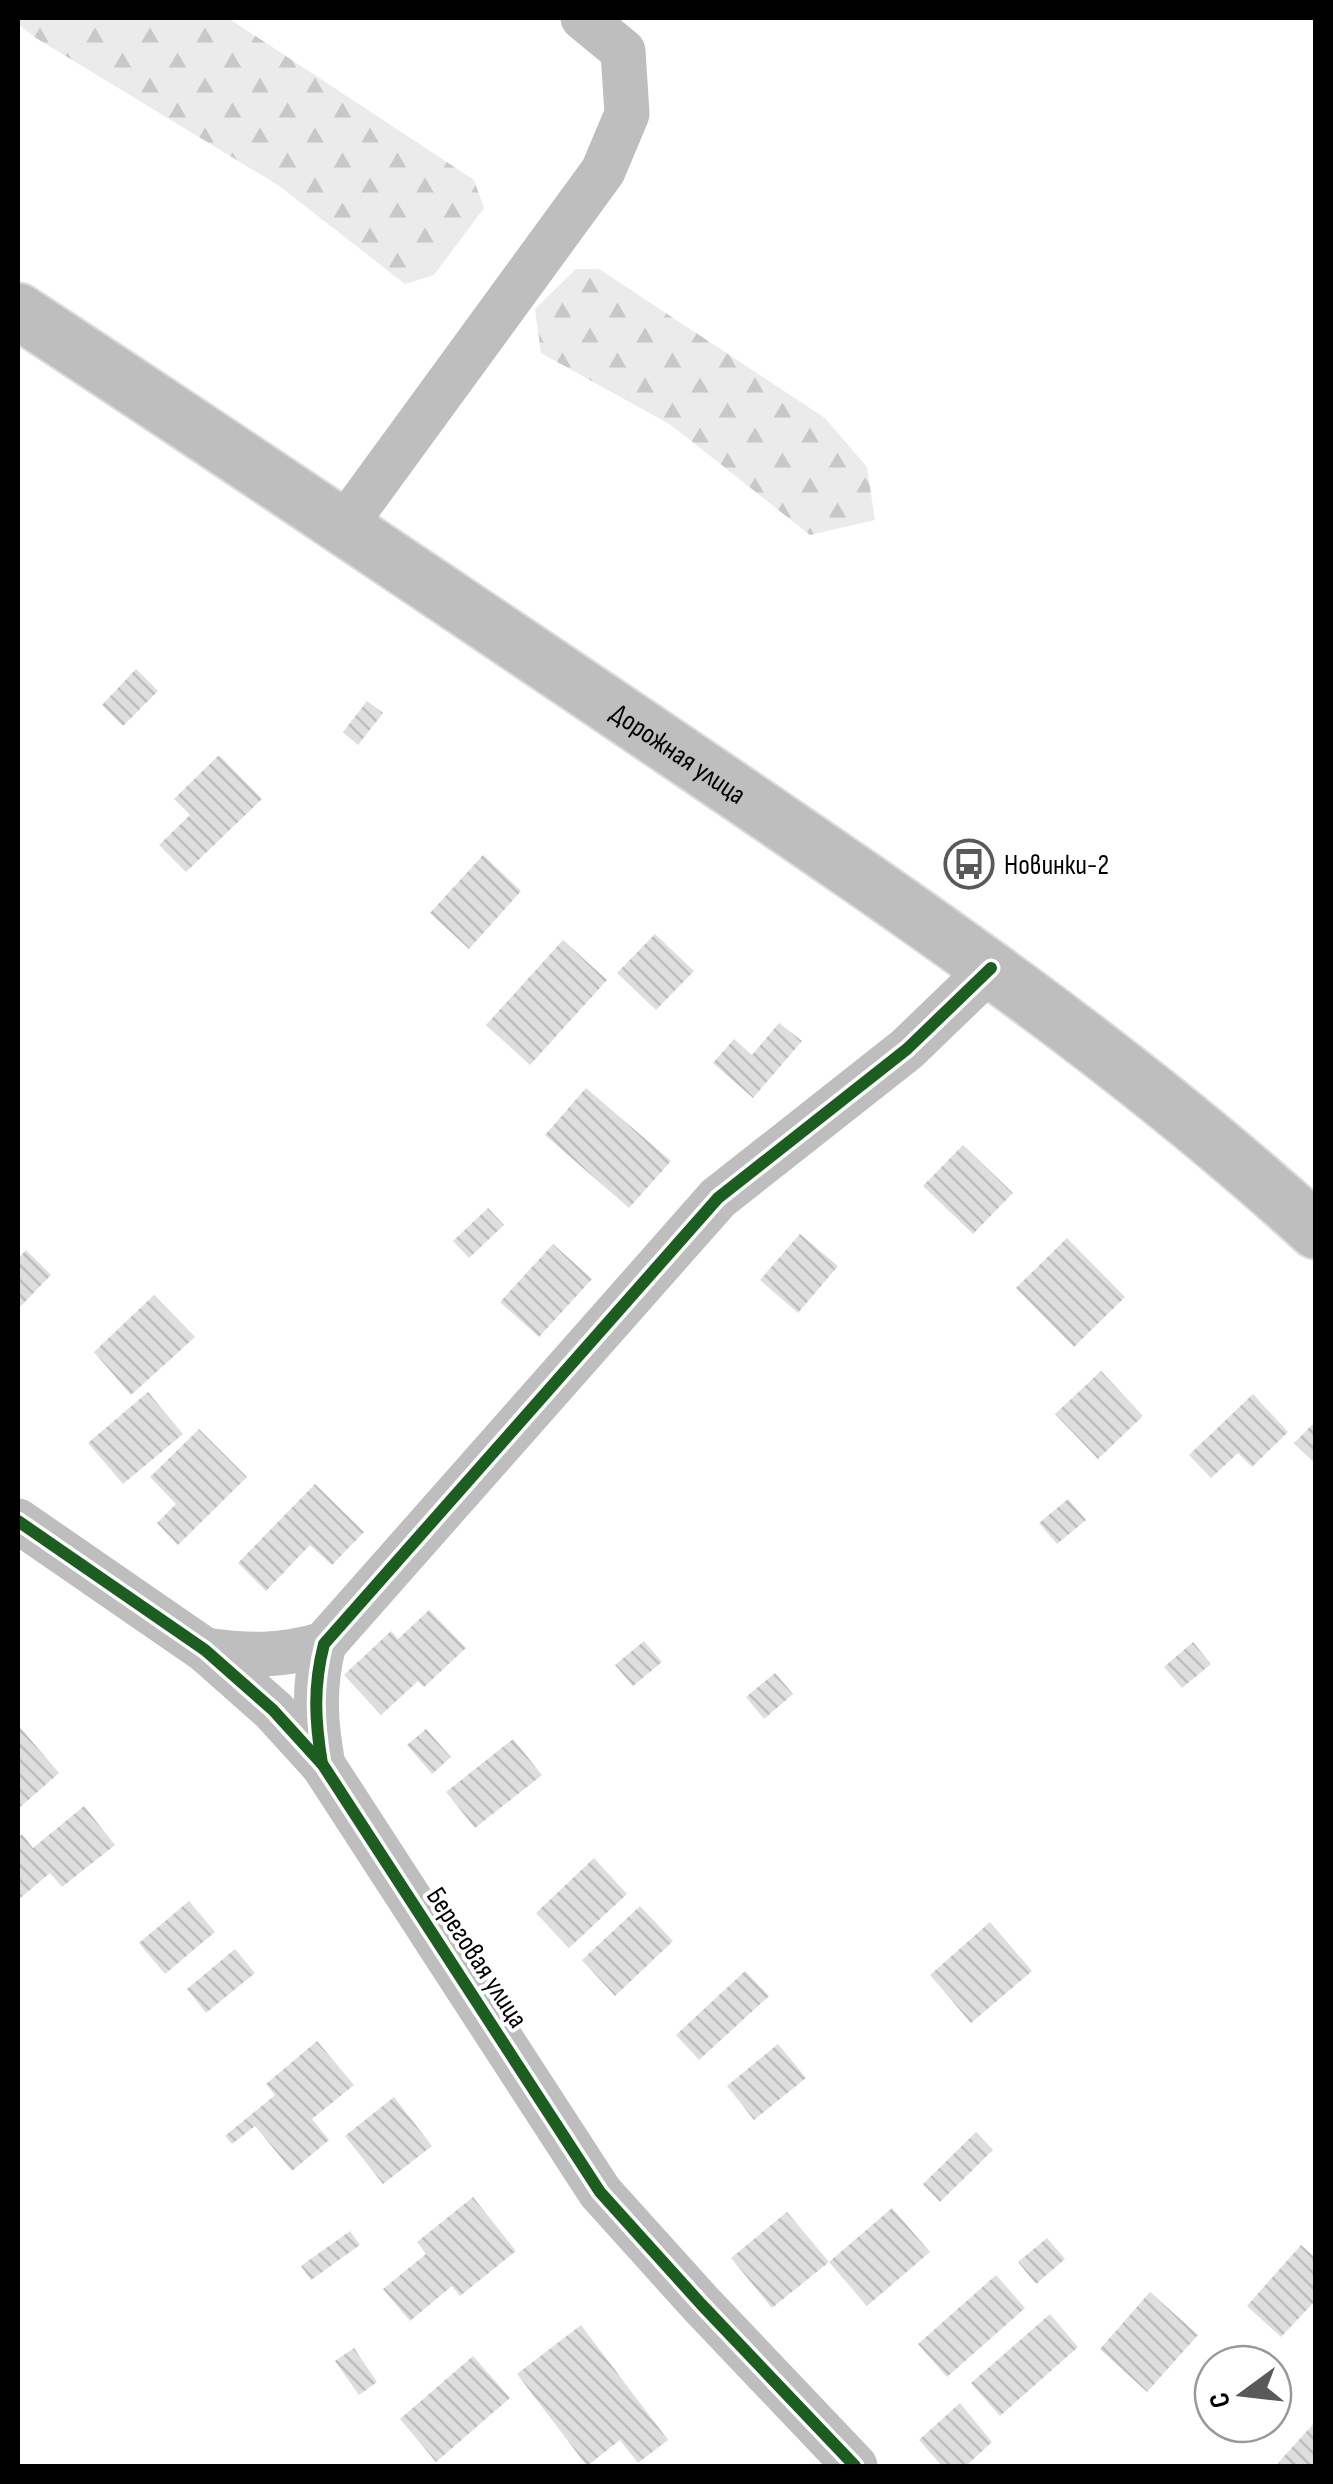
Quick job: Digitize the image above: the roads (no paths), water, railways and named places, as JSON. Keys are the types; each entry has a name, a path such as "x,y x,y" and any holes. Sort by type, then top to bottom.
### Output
{"main road":[{"name":"Дорожная улица","path":"18,310 344,526 992,968 1160,1096 1316,1230"}],"street":[{"path":"344,526 603,171 626,114 623,51 583,18"},
{"path":"322,1765 314,1717 315,1676 324,1644 718,1198 908,1050 992,968"},
{"name":"Береговая улица","path":"18,1521 204,1650 274,1710 322,1765 600,2192 856,2466"},
{"path":"204,1650 254,1657 287,1655 324,1644"}],"place":[{"name":"Новинки-2","path":"969,864"}]}
